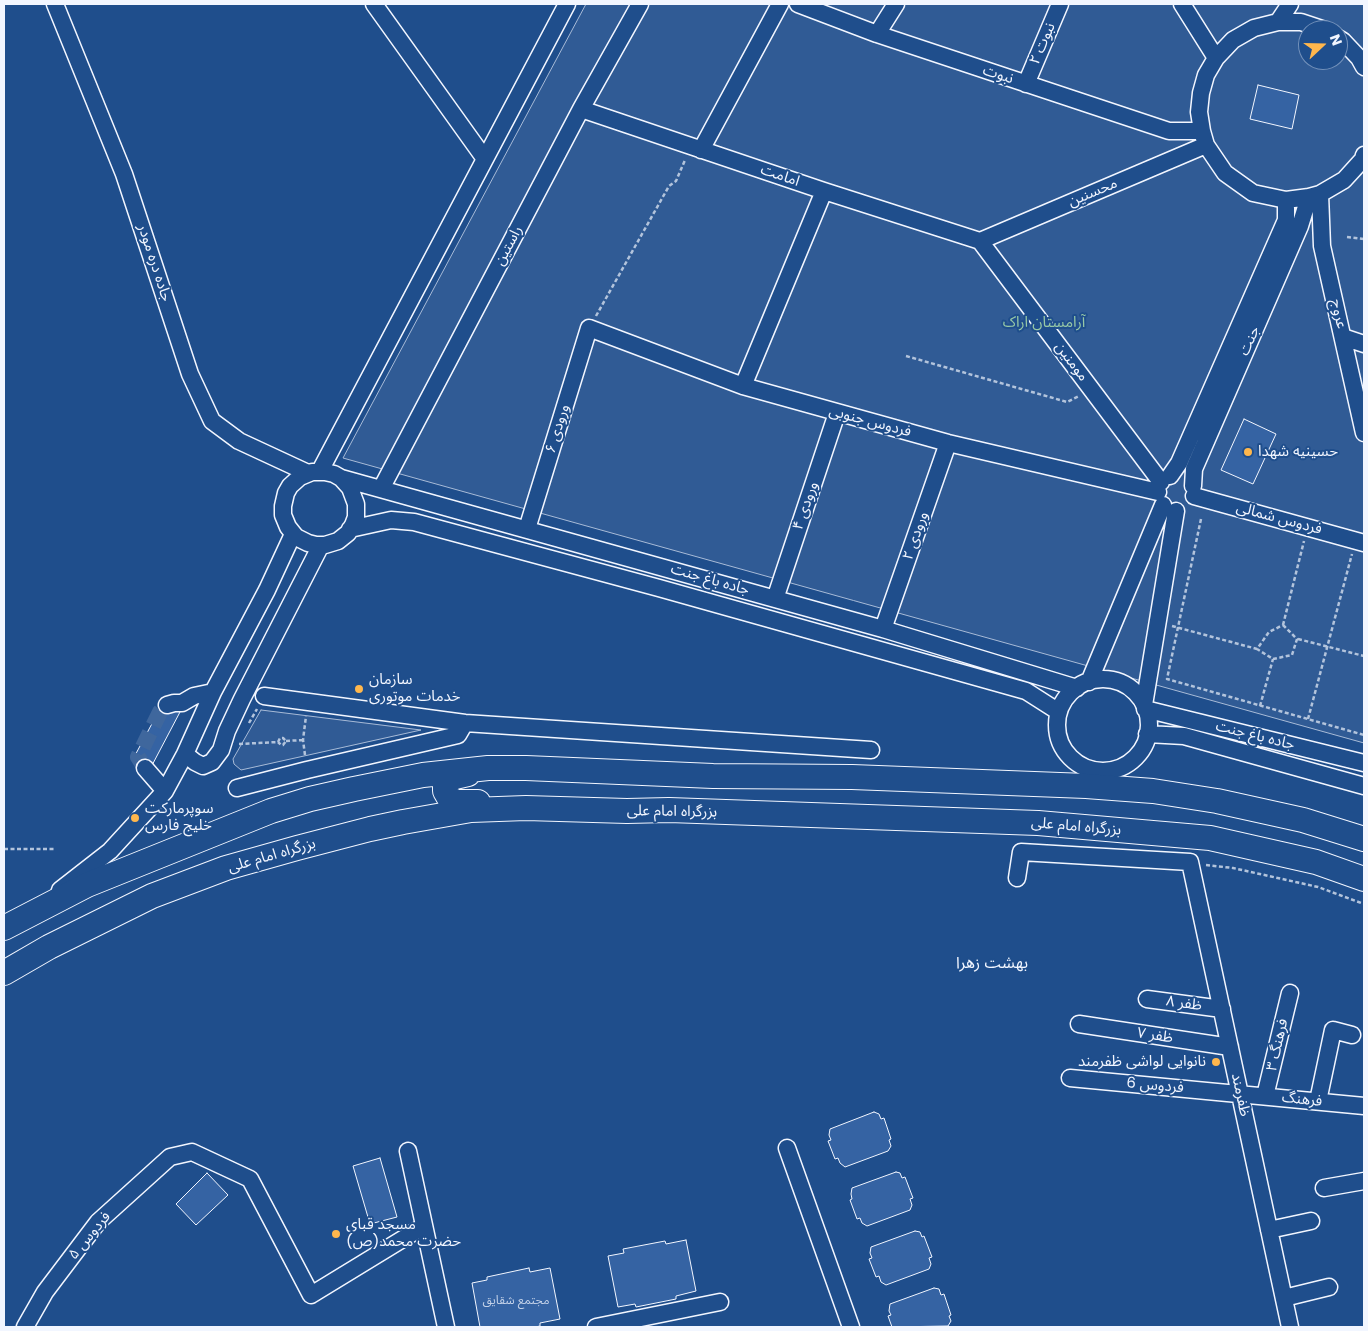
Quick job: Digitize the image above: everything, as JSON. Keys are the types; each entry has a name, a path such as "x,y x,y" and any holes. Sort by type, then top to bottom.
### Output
{"highway":[{"path":"4,928 87,885 253,818 310,799 423,775 488,768 712,776 852,777 1086,786 1153,791 1216,801 1303,820 1364,839"},
{"path":"526,768 454,777 447,781 444,788 446,795 456,802 509,803 526,808"},
{"name":"بزرگراه امام علی","path":"4,973 49,947 152,896 226,868 403,822 471,810 526,808 627,811 669,810 1038,823 1210,838 1316,862 1364,879"}],"street":[{"name":"جاده دره مودر","path":"56,4 124,174 190,374 212,421 239,441 314,472"},
{"path":"374,4 485,159"},
{"path":"314,472 485,159 567,4"},
{"name":"راستین","path":"381,489 581,109 640,4"},
{"path":"696,148 780,4"},
{"name":"نبوت","path":"798,4 877,34 1026,84 1169,131 1204,138"},
{"path":"877,34 896,4"},
{"name":"نبوت ۲","path":"1026,84 1060,4"},
{"path":"1182,4 1216,58"},
{"path":"1278,22 1290,4"},
{"path":"1298,22 1278,22 1254,28 1233,40 1216,58 1206,75 1201,93 1199,112 1204,138 1225,173 1253,192 1286,200 1314,195 1344,180 1364,155"},
{"path":"1348,46 1359,58 1364,67"},
{"name":"امامت","path":"581,109 824,191 980,241"},
{"name":"محسنین","path":"980,241 1204,138"},
{"path":"743,386 824,191"},
{"name":"عروج","path":"1314,195 1322,246 1364,433"},
{"name":"جنت","path":"1193,491 1194,469 1314,195"},
{"path":"1083,685 1286,220 1286,200"},
{"name":"مومنین","path":"980,241 1092,389 1166,493"},
{"name":"فردوس جنوبی","path":"589,328 743,386 837,413 948,443 1166,493"},
{"name":"ورودی ۶","path":"527,529 589,328"},
{"path":"1343,337 1364,344"},
{"name":"ورودی ۴","path":"775,599 837,413"},
{"name":"ورودی ۲","path":"883,629 948,443"},
{"path":"314,472 334,474 341,478 350,488 356,500 356,513 350,529 345,536 330,544 321,545 300,540 293,534 283,515 284,498 288,489 300,477 314,472"},
{"name":"فردوس شمالی","path":"1166,493 1176,474 1189,480 1193,491 1307,527 1360,541"},
{"name":"جاده باغ جنت","path":"341,478 1083,685"},
{"path":"1166,493 1182,510 1192,502 1193,491"},
{"path":"1144,707 1158,622 1166,493"},
{"name":"جاده باغ جنت","path":"350,529 391,520 414,522 659,588 1026,691 1059,712"},
{"path":"25,918 110,851 165,791 186,754 213,692 267,590 293,534"},
{"path":"186,754 203,766 212,762 221,750 227,730 238,707 321,545"},
{"path":"659,588 665,567"},
{"path":"1106,680 1118,682 1133,691 1144,707 1148,722 1147,739 1141,751 1129,763 1114,770 1092,770 1073,760 1062,746 1058,729 1059,712 1067,697 1083,685 1106,680"},
{"path":"167,705 182,703 194,696 213,692"},
{"path":"264,696 465,723 863,749 852,777"},
{"name":"جاده باغ جنت","path":"1144,707 1364,763"},
{"path":"237,788 458,735 465,723"},
{"name":"جاده باغ جنت","path":"1147,734 1184,736 1364,786"},
{"path":"145,768 165,791"},
{"path":"1017,878 1021,852 1190,862"},
{"name":"ظفرمند","path":"1190,862 1290,1327"},
{"name":"فرهنگ ۳","path":"1266,1096 1290,993"},
{"name":"ظفر ۸","path":"1147,999 1222,1009"},
{"name":"ظفر ۷","path":"1079,1024 1230,1047"},
{"path":"1318,1101 1334,1030 1352,1035"},
{"name":"فردوس 6","path":"1070,1078 1240,1094"},
{"name":"فرهنگ","path":"1240,1094 1364,1106"},
{"path":"787,1148 851,1327"},
{"path":"408,1151 446,1327"},
{"name":"فردوس ۵","path":"25,1327 45,1292 98,1222 170,1157 192,1152 250,1179 310,1296 424,1226"},
{"path":"1324,1188 1364,1181"},
{"path":"1269,1230 1311,1221"},
{"path":"1284,1298 1329,1287"},
{"path":"596,1327 720,1302"}],"path":[{"path":"589,328 669,186 676,181 696,148"},
{"path":"1347,238 1364,239"},
{"path":"906,356 1067,402 1092,389"},
{"path":"1201,519 1167,679 1364,735"},
{"path":"1257,649 1269,632 1283,625 1307,527"},
{"path":"1308,719 1327,646 1360,541"},
{"path":"1158,622 1257,649 1273,659 1292,655 1297,639"},
{"path":"1283,625 1297,639 1364,656"},
{"path":"1260,706 1273,659"},
{"path":"246,728 264,696"},
{"path":"307,702 303,740 307,770"},
{"path":"242,736 237,744 278,742 281,746 286,741 303,740"},
{"path":"4,848 55,849"},
{"path":"1190,862 1232,868 1318,887 1364,904"}],"shaded area":[{"name":"آرامستان اراک","path":"586,4 1364,4 1364,743 343,458"},
{"path":"261,710 421,730 241,770 234,764 233,759"}],"building":[{"path":"1258,85 1299,95 1292,129 1250,119"},
{"name":"حسینیه شهدا","path":"1244,419 1276,434 1253,484 1221,470"},
{"path":"163,703 180,712 149,771 132,761"},
{"path":"874,1112 879,1114 881,1119 884,1118 891,1139 889,1140 891,1146 888,1151 845,1167 838,1158 835,1159 828,1141 831,1140 829,1135 830,1129"},
{"path":"380,1158 397,1217 370,1224 353,1166"},
{"path":"896,1172 900,1173 902,1178 905,1177 913,1198 910,1199 912,1205 910,1210 867,1226 862,1223 860,1218 857,1219 850,1200 852,1199 852,1188"},
{"path":"207,1173 228,1195 196,1225 176,1204"},
{"path":"915,1231 920,1232 922,1237 924,1236 932,1257 929,1258 931,1264 929,1269 886,1285 881,1282 879,1276 876,1277 869,1259 872,1258 870,1253 871,1247"},
{"path":"686,1240 696,1291 676,1296 676,1299 636,1307 635,1304 618,1307 608,1256 624,1253 623,1249 665,1241 666,1244"},
{"path":"529,1268 530,1272 550,1268 560,1319 540,1323 540,1326 535,1327 480,1327 472,1283 487,1280 487,1277"},
{"path":"934,1288 939,1289 941,1295 944,1294 951,1315 949,1316 951,1321 948,1326 892,1327 888,1316 891,1315 889,1311 890,1304"}],"tunnel":[{"path":"145,768 138,757 160,712 167,705"}],"place":[{"name":"حسینیه شهدا","path":"1248,452"},
{"name":"سازمان خدمات موتوری","path":"359,689"},
{"name":"سوپرمارکت خلیج فارس","path":"135,818"},
{"name":"نانوایی لواشی ظفرمند","path":"1216,1062"},
{"name":"مسجد قبای حضرت محمد‌(ص)","path":"336,1234"}],"district":[{"name":"بهشت زهرا","path":"992,964"}]}
